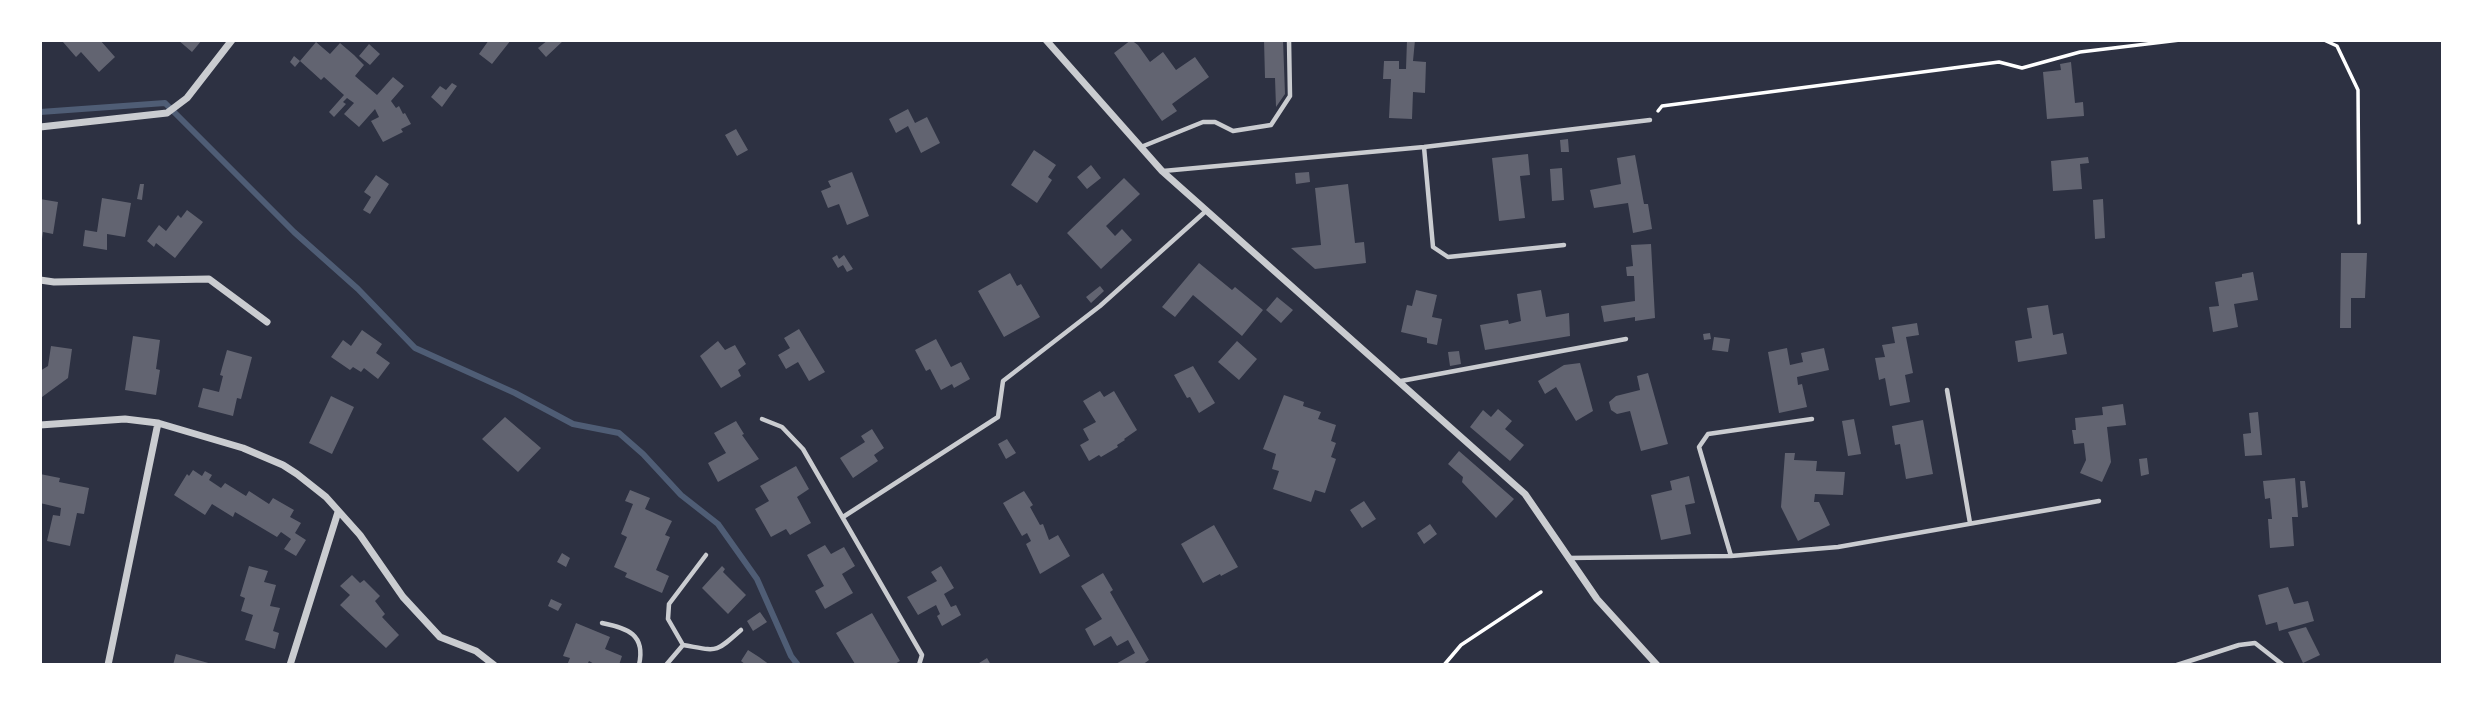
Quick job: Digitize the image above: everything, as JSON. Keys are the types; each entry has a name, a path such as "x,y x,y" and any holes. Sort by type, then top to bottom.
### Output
{"street":[{"path":"40,127 167,113 187,98 232,40"},
{"path":"1046,40 1162,171 1525,494 1597,599 1657,665"},
{"path":"40,280 209,279 267,322"},
{"path":"40,425 125,419 158,423 243,448 283,465 326,497 360,535 403,597 440,637 476,651 494,665"},
{"path":"108,665 158,423"},
{"path":"290,665 338,512"}],"lane":[{"path":"1140,147 1203,122 1214,122 1233,131 1271,125 1290,96 1289,40"},
{"path":"1162,171 1424,147 1650,120"},
{"path":"1424,147 1433,247 1448,257 1564,245"},
{"path":"843,517 998,417 1003,381 1100,306 1207,209"},
{"path":"1401,381 1626,339"},
{"path":"1947,390 1970,523"},
{"path":"762,419 782,426 803,449 922,655 919,665"},
{"path":"1731,556 1699,447 1708,434 1812,419"},
{"path":"1567,558 1731,556 1838,547 2099,501"},
{"path":"706,555 669,604 668,619 683,645 713,651 720,649 741,630"},
{"path":"602,623 631,632 639,641 639,665"},
{"path":"2177,665 2239,645 2255,643 2283,665"},
{"path":"666,665 683,645"}],"path":[{"path":"1650,120 1662,106 1999,62 2022,68 2080,52 2180,40"},
{"path":"2323,40 2337,46 2358,90 2359,223"},
{"path":"1444,665 1461,645 1541,592"}],"building":[{"path":"100,40 115,57 99,72 81,52 76,57 63,42"},
{"path":"178,40 202,40 192,52"},
{"path":"489,40 511,40 492,64 479,54"},
{"path":"548,40 564,40 546,57 538,48"},
{"path":"1131,40 1150,62 1163,52 1176,70 1195,57 1209,77 1172,104 1177,111 1162,121 1114,53"},
{"path":"1264,40 1283,40 1285,94 1276,107 1275,78 1265,78"},
{"path":"1407,40 1415,40 1413,61 1426,62 1425,93 1413,92 1412,119 1389,118 1391,79 1383,79 1384,61 1399,61 1399,69 1406,69"},
{"path":"316,42 330,54 340,43 364,65 355,76 377,95 393,77 404,86 391,101 396,108 399,106 411,124 401,129 403,132 383,142 371,121 379,117 375,109 359,127 344,114 354,103 347,98 343,102 346,104 334,117 329,112 344,95 324,77 321,80 300,61"},
{"path":"369,44 380,54 370,65 359,56"},
{"path":"294,56 300,61 295,67 290,62"},
{"path":"2071,62 2075,103 2083,102 2084,116 2047,119 2043,72 2061,70 2060,64"},
{"path":"452,83 457,86 442,107 431,97 440,86 446,90"},
{"path":"908,109 915,123 927,117 940,143 921,153 908,126 896,133 889,119"},
{"path":"736,129 748,150 737,156 725,135"},
{"path":"1568,139 1569,152 1561,152 1560,140"},
{"path":"1034,150 1056,165 1048,177 1052,180 1037,203 1011,185"},
{"path":"1528,154 1530,175 1520,176 1525,218 1499,221 1492,158"},
{"path":"1635,155 1644,204 1648,204 1652,229 1633,233 1628,203 1594,208 1590,190 1621,184 1617,158"},
{"path":"2088,157 2089,163 2080,164 2082,189 2053,191 2051,161"},
{"path":"1091,165 1101,178 1087,189 1077,177"},
{"path":"1562,168 1564,200 1552,201 1550,169"},
{"path":"852,172 869,216 847,225 839,204 828,208 821,191 831,187 828,181"},
{"path":"1309,172 1310,182 1296,184 1295,173"},
{"path":"376,175 389,184 370,214 363,210 371,197 364,192"},
{"path":"1124,178 1140,194 1106,226 1115,236 1122,229 1132,240 1101,269 1067,233"},
{"path":"140,184 144,184 142,200 137,199"},
{"path":"1348,184 1355,243 1364,242 1366,263 1315,269 1291,248 1321,245 1315,188"},
{"path":"102,198 131,203 125,237 107,234 107,250 83,246 85,230 97,232"},
{"path":"40,199 58,202 53,234 43,232 42,239"},
{"path":"2103,199 2105,238 2095,239 2093,200"},
{"path":"187,210 203,222 175,258 156,243 154,247 147,241 159,225 166,231 178,215 181,218"},
{"path":"1651,244 1655,318 1635,321 1635,317 1604,322 1601,306 1635,301 1634,276 1627,276 1626,267 1633,266 1631,245"},
{"path":"2341,253 2367,253 2365,298 2351,298 2351,328 2340,328"},
{"path":"837,255 839,259 844,255 853,269 847,272 843,265 838,268 832,258"},
{"path":"1199,263 1232,290 1235,287 1263,310 1242,336 1193,295 1175,317 1162,307"},
{"path":"2253,272 2258,300 2234,304 2238,327 2213,332 2209,307 2219,306 2215,282"},
{"path":"1010,273 1017,286 1021,284 1040,317 1004,337 978,291"},
{"path":"1100,286 1104,291 1091,303 1086,297"},
{"path":"1416,290 1437,295 1432,317 1442,319 1437,345 1427,343 1427,338 1401,332 1407,305 1412,306"},
{"path":"1541,290 1546,317 1569,313 1570,336 1485,350 1480,325 1508,320 1509,324 1521,321 1517,294"},
{"path":"1277,297 1293,310 1281,323 1266,310"},
{"path":"2048,305 2053,335 2063,333 2067,354 2018,362 2015,341 2032,338 2027,308"},
{"path":"1917,323 1919,335 1906,337 1913,373 1905,375 1910,402 1890,406 1885,378 1879,380 1875,358 1885,357 1882,345 1895,343 1892,327"},
{"path":"799,329 825,372 809,381 798,362 786,369 778,355 790,348 784,338"},
{"path":"362,330 382,344 376,353 390,363 378,379 364,368 361,372 353,367 350,370 331,357 343,340 351,346"},
{"path":"1710,333 1711,339 1704,340 1703,334"},
{"path":"133,336 160,340 156,369 160,370 156,395 125,390"},
{"path":"1714,337 1730,339 1728,352 1712,350"},
{"path":"936,339 951,367 961,362 970,379 954,388 952,384 941,390 930,369 926,371 915,350"},
{"path":"718,341 725,350 735,345 746,364 738,370 741,376 721,388 700,356"},
{"path":"1237,341 1257,359 1239,380 1218,362"},
{"path":"51,346 72,349 68,378 42,397 40,371 48,366"},
{"path":"1787,348 1790,365 1803,362 1801,353 1824,348 1829,370 1797,377 1798,385 1802,384 1807,407 1779,413 1768,352"},
{"path":"227,350 252,357 241,399 237,398 233,416 198,407 203,388 219,392 223,376 220,375"},
{"path":"1459,351 1461,364 1450,366 1448,352"},
{"path":"1580,363 1593,411 1576,421 1556,387 1545,394 1538,381 1564,365"},
{"path":"1193,366 1215,403 1199,413 1174,375"},
{"path":"1648,373 1668,444 1641,451 1630,411 1617,414 1611,410 1609,402 1616,396 1640,390 1637,376"},
{"path":"1100,391 1104,397 1114,391 1137,430 1117,445 1118,447 1089,461 1080,445 1089,440 1083,429 1096,422 1083,401"},
{"path":"1284,395 1304,402 1303,406 1321,412 1318,419 1336,425 1331,441 1336,443 1331,457 1336,459 1325,493 1315,490 1311,502 1273,489 1279,471 1272,469 1276,454 1263,449"},
{"path":"331,396 354,407 332,454 309,443"},
{"path":"2123,404 2126,425 2107,427 2111,462 2102,482 2080,473 2086,460 2084,443 2074,444 2072,430 2076,430 2075,418 2103,415 2102,407"},
{"path":"1498,409 1512,421 1505,429 1524,445 1510,461 1470,427 1483,410 1491,417"},
{"path":"2258,412 2262,455 2245,456 2243,434 2251,433 2249,413"},
{"path":"505,417 541,448 518,472 482,439"},
{"path":"1854,419 1861,454 1848,456 1842,421"},
{"path":"1923,420 1933,474 1906,479 1900,444 1895,445 1892,426"},
{"path":"736,421 744,434 742,435 759,459 718,482 708,463 726,453 714,433"},
{"path":"872,429 884,448 874,455 878,461 853,478 840,458 865,442 861,436"},
{"path":"1007,439 1016,453 1006,459 998,444"},
{"path":"1459,451 1514,499 1496,518 1462,482 1463,477 1448,464"},
{"path":"1785,453 1795,453 1794,460 1817,461 1816,471 1845,472 1843,495 1815,494 1814,502 1819,502 1830,525 1798,541 1781,507"},
{"path":"2147,458 2149,474 2141,476 2139,459"},
{"path":"796,466 809,489 797,497 811,523 790,535 786,529 771,537 755,509 769,501 760,486"},
{"path":"193,470 202,476 205,471 212,475 209,480 221,488 225,483 246,496 249,491 269,504 273,498 294,510 290,517 301,523 295,533 306,540 296,556 284,549 291,539 281,532 277,537 235,512 233,517 212,504 205,515 174,495 187,474 189,476"},
{"path":"40,474 60,478 59,482 89,488 84,514 77,513 70,546 47,541 53,515 60,516 61,508 40,503"},
{"path":"1689,476 1695,503 1685,505 1691,534 1661,540 1651,495 1672,490 1670,481"},
{"path":"2295,478 2298,517 2292,517 2294,546 2270,548 2270,498 2265,499 2263,481"},
{"path":"2300,481 2305,481 2308,507 2302,508"},
{"path":"630,490 650,498 645,509 672,521 665,535 670,537 656,570 669,576 662,593 625,577 627,573 614,567 627,537 621,534 633,504 625,501"},
{"path":"1024,491 1049,540 1058,535 1070,556 1040,574 1026,544 1031,541 1027,533 1022,536 1003,503"},
{"path":"1364,501 1376,519 1362,528 1350,510"},
{"path":"1430,524 1437,534 1424,544 1417,533"},
{"path":"1214,525 1238,567 1203,583 1181,544"},
{"path":"825,545 831,554 844,547 855,566 842,574 853,593 825,609 815,591 824,586 807,555"},
{"path":"562,553 570,558 566,567 557,562"},
{"path":"249,566 268,571 264,582 276,585 270,606 280,608 273,631 279,633 275,649 245,640 253,615 241,611 245,598 240,596"},
{"path":"722,566 725,569 723,572 746,595 728,614 702,588"},
{"path":"941,566 954,588 944,594 951,607 956,605 961,615 942,626 936,605 918,615 907,597 937,581 931,572"},
{"path":"1103,573 1113,590 1110,592 1149,660 1142,665 1114,665 1135,653 1128,640 1117,646 1111,636 1094,646 1085,629 1102,619 1081,586"},
{"path":"352,575 360,583 364,580 380,596 375,601 385,614 382,617 399,635 386,648 340,605 350,595 340,586"},
{"path":"2288,587 2294,604 2308,601 2314,621 2279,631 2277,622 2266,625 2258,595"},
{"path":"551,599 562,604 558,611 548,606"},
{"path":"760,612 767,622 753,631 747,621"},
{"path":"872,613 900,661 893,665 855,664 836,633"},
{"path":"576,623 610,637 605,649 622,656 619,665 596,665 589,661 587,665 567,665 570,658 563,656"},
{"path":"2306,627 2320,655 2303,663 2288,632"},
{"path":"748,650 770,665 746,665 741,661"},
{"path":"176,654 212,664 173,665"},
{"path":"987,658 991,665 976,665"}],"waterway":[{"path":"40,112 165,103 294,232 358,289 415,348 515,393 573,424 619,433 643,454 681,495 718,524 757,579 791,656 798,665"}]}
